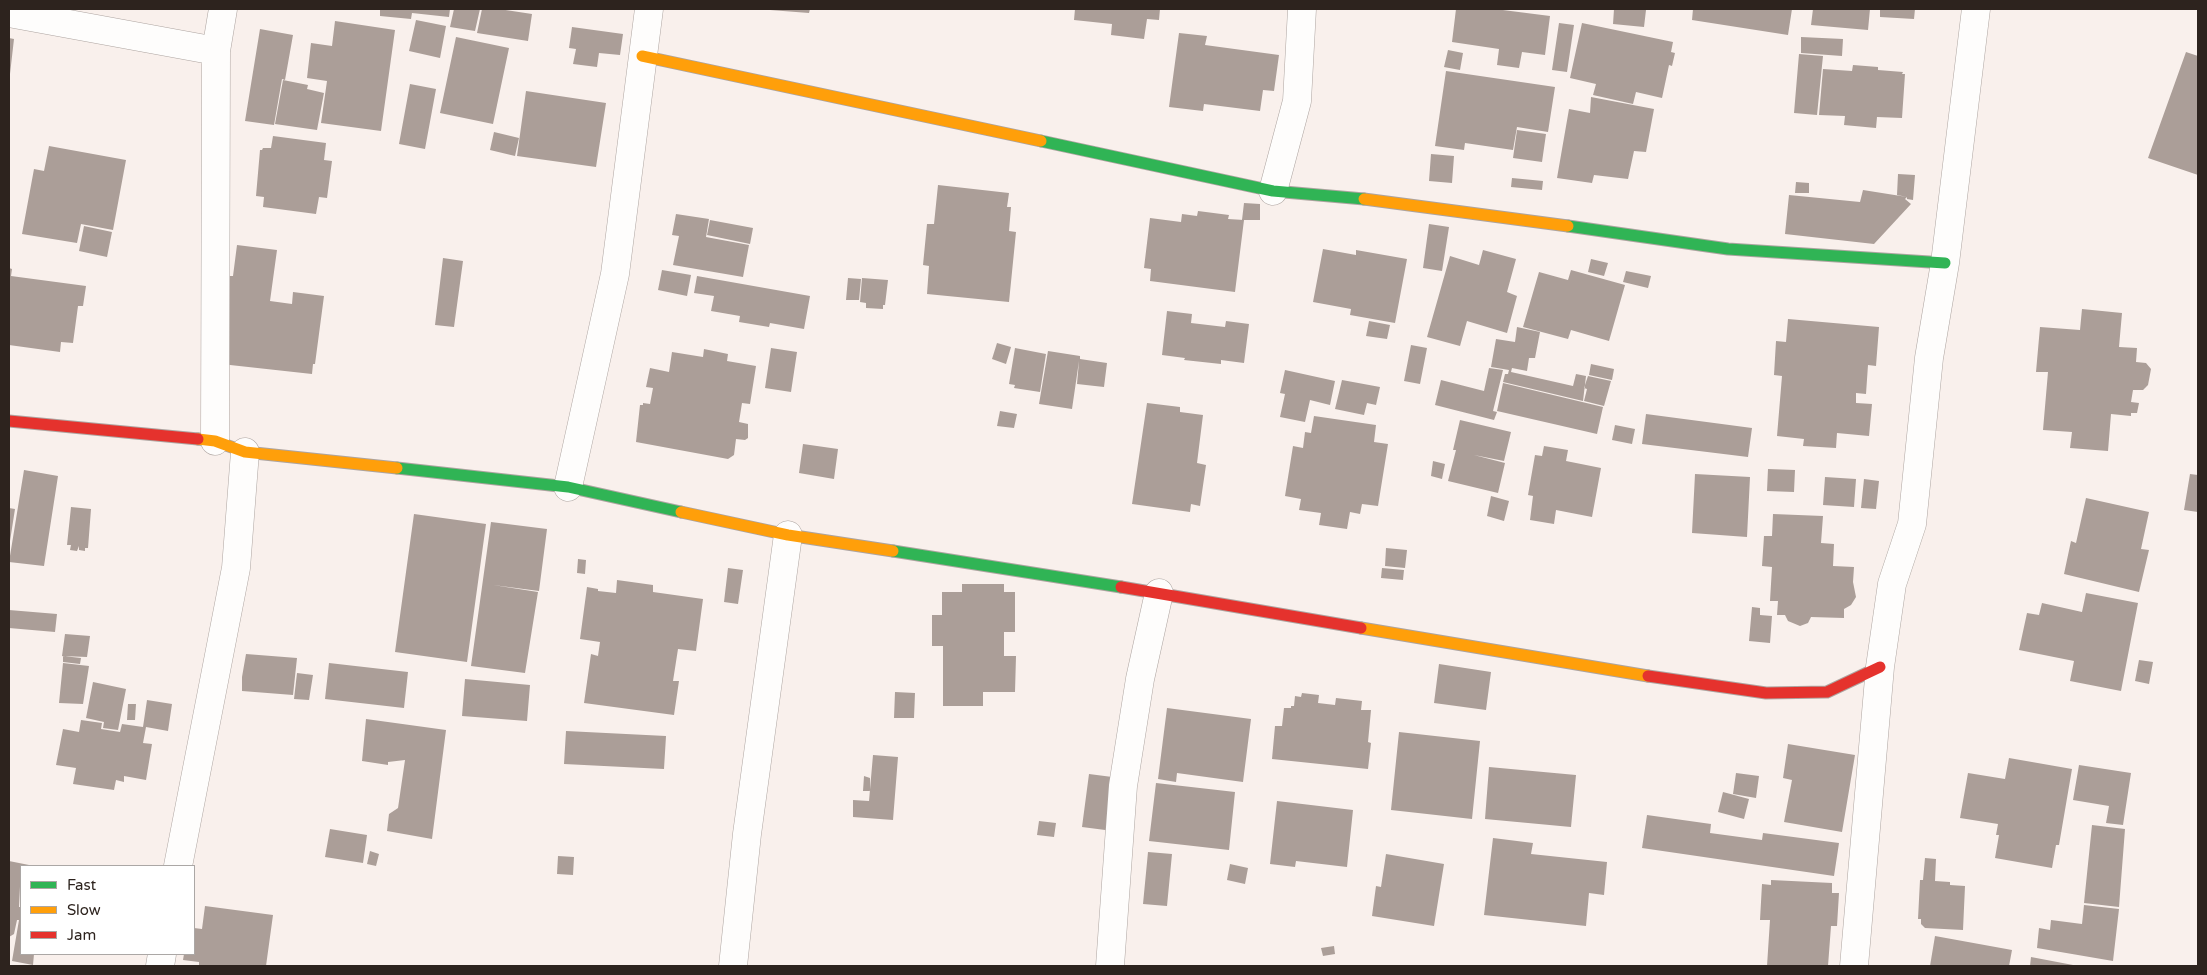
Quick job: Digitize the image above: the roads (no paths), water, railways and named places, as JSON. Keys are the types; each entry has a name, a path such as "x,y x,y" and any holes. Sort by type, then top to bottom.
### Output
{"street":[{"path":"215,441 216,51 223,9"},
{"path":"568,487 615,274 649,9"},
{"path":"1273,191 1297,101 1302,9"},
{"path":"1854,966 1880,667 1892,584 1912,524 1929,358 1945,263 1976,9"},
{"path":"9,13 216,51"},
{"path":"642,56 1273,191 1394,201 1728,249 1945,263"},
{"path":"9,421 215,441 245,452 568,487 788,535 1159,593 1601,669 1766,693 1827,692 1880,667"},
{"path":"178,865 236,568 245,452"},
{"path":"733,966 747,834 788,535"},
{"path":"1110,966 1122,786 1140,679 1159,593"}]}
